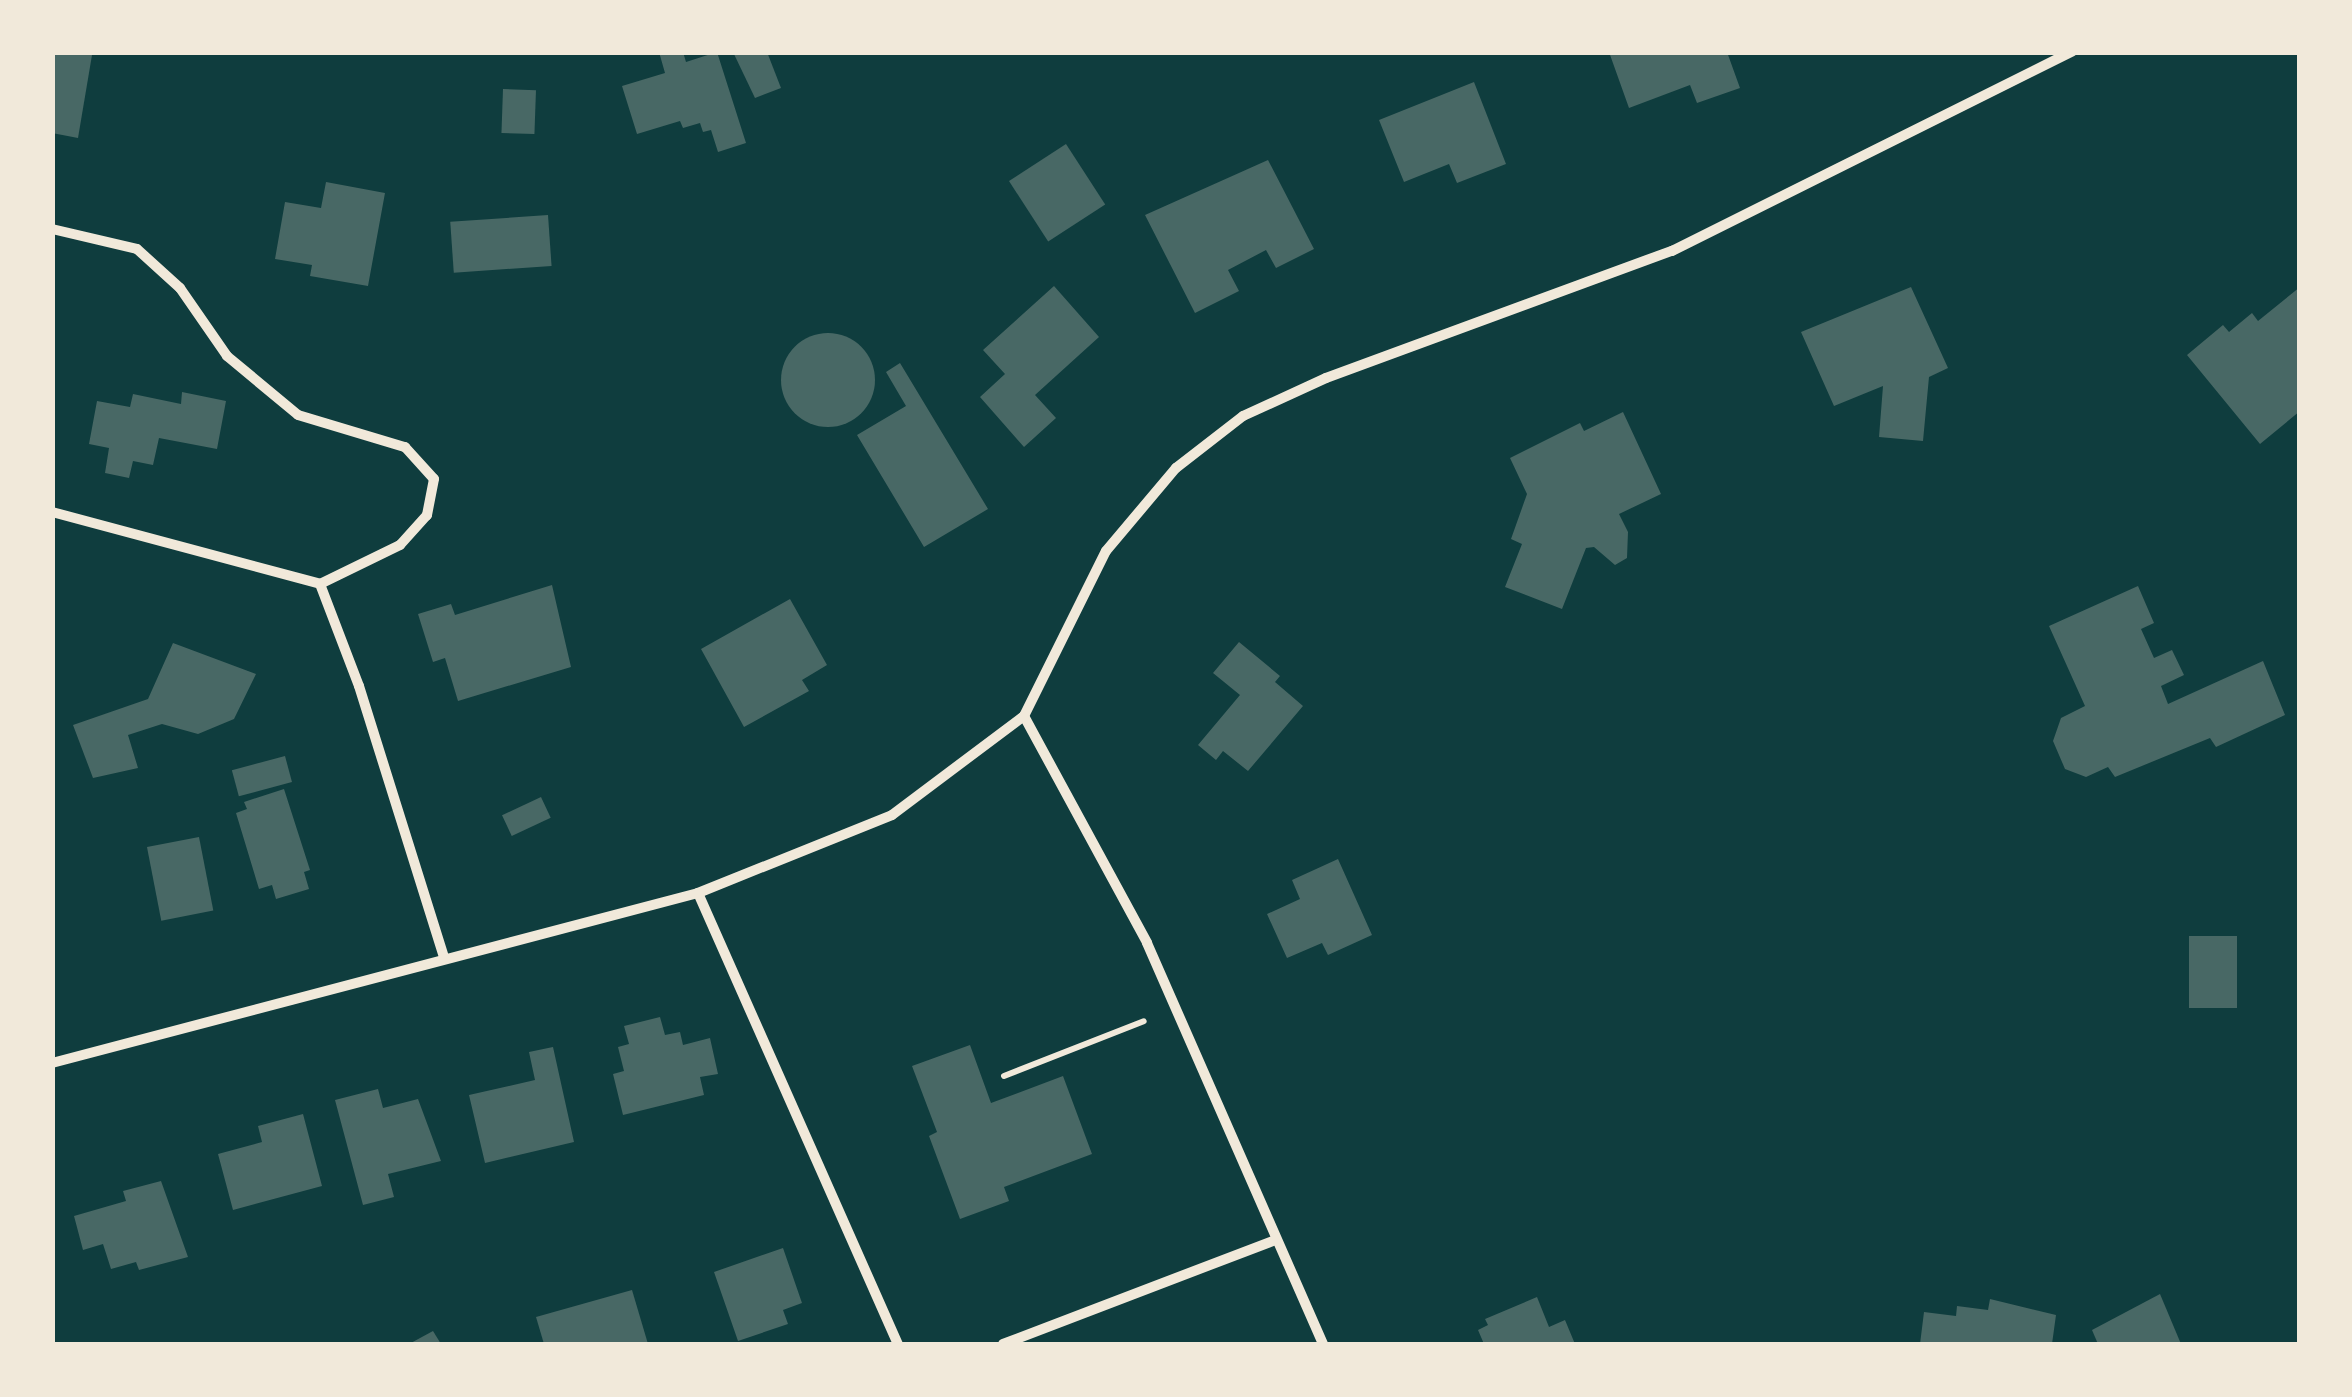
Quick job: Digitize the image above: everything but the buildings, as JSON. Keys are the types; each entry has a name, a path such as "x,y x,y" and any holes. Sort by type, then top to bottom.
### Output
{"street":[{"path":"52,1063 698,893 892,815 1024,716 1106,551 1176,468 1243,416 1326,378 1672,250 2072,52"},
{"path":"52,229 138,249 180,288 228,356 298,415 405,447 434,479 427,515 400,545 320,584 52,512"},
{"path":"320,584 444,957"},
{"path":"1024,716 1147,943 1323,1344"},
{"path":"698,893 898,1344"},
{"path":"1003,1344 1276,1240"}],"path":[{"path":"1004,1076 1144,1021"}]}
